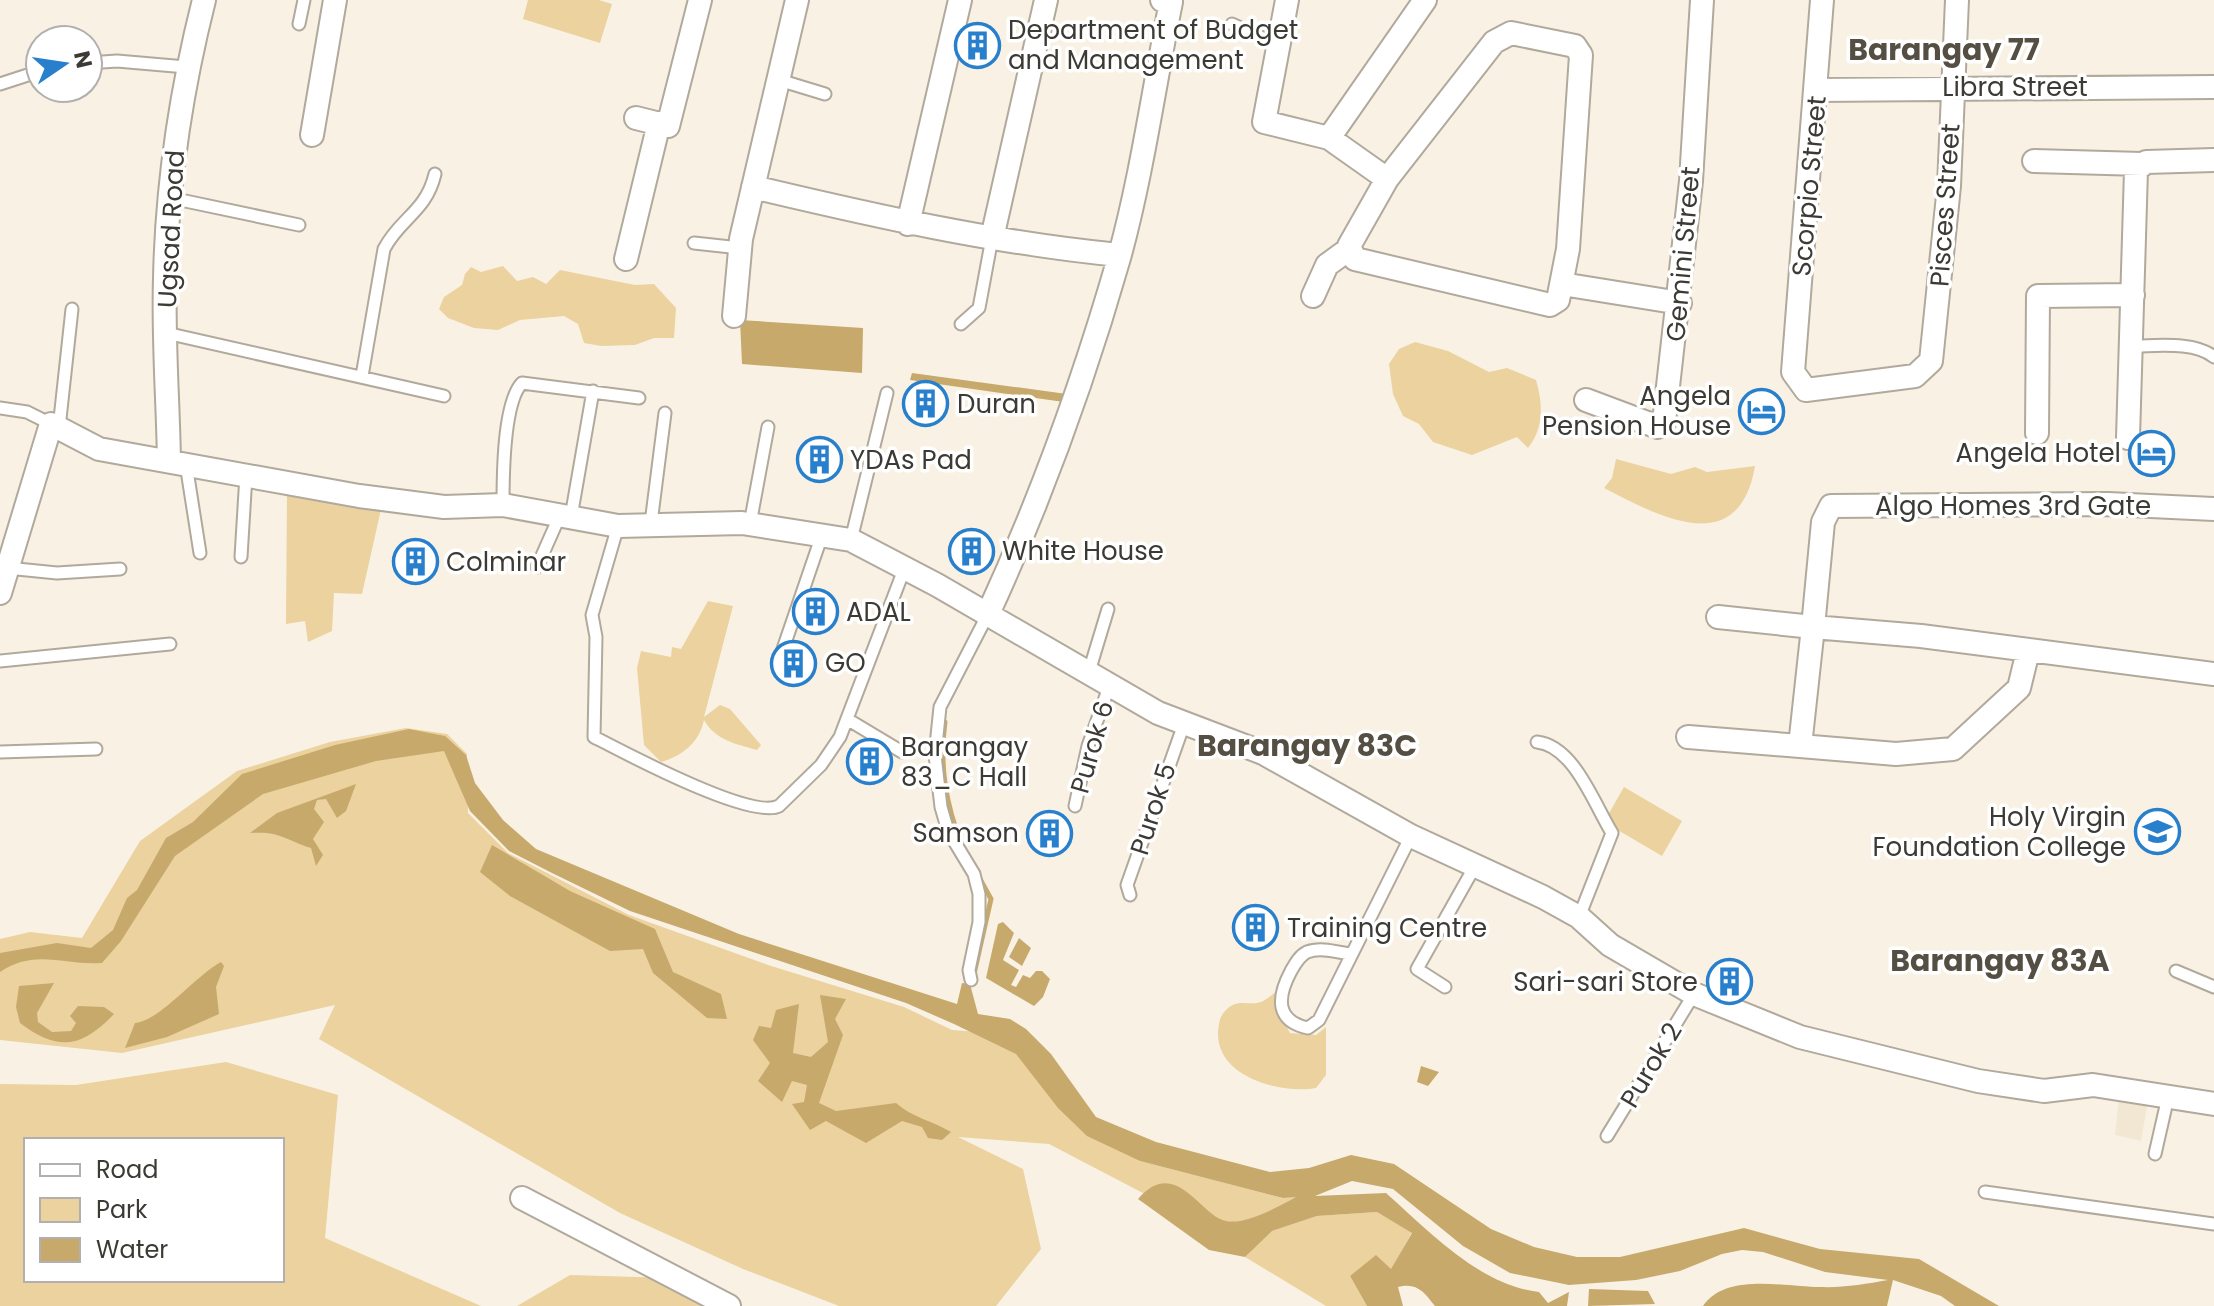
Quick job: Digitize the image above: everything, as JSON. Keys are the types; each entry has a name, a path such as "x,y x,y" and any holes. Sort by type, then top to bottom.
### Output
{"street":[{"name":"Ugsad Road","path":"178,462 166,333 165,277 186,67 204,0"},
{"path":"312,135 335,0"},
{"path":"636,118 668,126 700,0"},
{"path":"734,316 740,248 797,0"},
{"path":"908,224 960,0"},
{"path":"992,238 1046,0"},
{"path":"1287,0 1264,122 1329,138 1387,179"},
{"path":"1329,138 1425,0"},
{"name":"Gemini Street","path":"1586,400 1661,426 1668,406 1680,303 1702,0"},
{"name":"Scorpio Street","path":"1793,372 1822,0"},
{"name":"Pisces Street","path":"1793,372 1806,390 1915,376 1931,361 1949,186 1957,0"},
{"path":"987,616 1018,549 1051,461 1119,255 1168,1"},
{"path":"1313,296 1327,265 1349,249 1387,179 1502,35 1511,33 1575,46 1581,55 1581,74 1568,249 1558,300 1550,305 1355,259 1349,249"},
{"name":"Libra Street","path":"1817,90 2214,87"},
{"path":"626,259 659,123"},
{"path":"2034,161 2142,164 2214,160"},
{"path":"2128,438 2136,170 2142,164"},
{"path":"753,187 908,224 1119,255"},
{"path":"1562,284 1680,303"},
{"path":"2037,433 2038,296 2133,295"},
{"path":"0,593 5,564 55,426 99,449 444,507 503,505 618,526 651,523 750,524 851,540 905,567 1109,687 1184,724 1263,753 1411,836 1579,917 1610,945 1694,994 1800,1037 1978,1081 2044,1091 2093,1085 2214,1104"},
{"name":"Algo Homes 3rd Gate","path":"1813,627 1823,522 1828,509 1837,505 2108,504 2214,509"},
{"path":"1718,617 1921,636 2214,674"},
{"path":"1800,746 1813,627"},
{"path":"1688,737 1896,754 1953,749 2019,688 2028,651"},
{"path":"522,1198 729,1306"}],"lane":[{"path":"299,24 304,0"},
{"path":"1232,24 1278,45"},
{"path":"104,62 186,67"},
{"path":"0,84 24,76"},
{"path":"779,80 825,94"},
{"path":"362,376 384,249 391,236 423,206 435,174"},
{"path":"171,198 299,225"},
{"path":"961,324 979,308 992,238"},
{"path":"694,243 740,248"},
{"path":"0,408 27,412 55,426 72,309"},
{"path":"166,333 444,396"},
{"path":"2132,346 2187,347 2214,357"},
{"path":"503,505 505,451 517,387 532,382 639,398"},
{"path":"537,567 566,516 593,391"},
{"path":"851,540 887,393"},
{"path":"651,523 665,413"},
{"path":"750,524 768,427"},
{"path":"178,462 200,553"},
{"path":"241,557 246,475"},
{"path":"618,526 592,615 596,637 594,737 694,786 752,807 774,809 821,765 847,719 905,567"},
{"path":"783,649 822,535"},
{"path":"5,564 57,573 120,569"},
{"name":"Purok 6","path":"1088,675 1108,609"},
{"path":"971,980 969,970 979,922 979,894 974,874 948,831 941,807 935,755 940,707 987,616"},
{"path":"0,661 170,644"},
{"name":"Purok 6","path":"1075,806 1088,746 1109,687"},
{"path":"847,719 902,752"},
{"name":"Purok 5","path":"1130,895 1127,885 1184,724"},
{"path":"1537,742 1550,743 1563,752 1612,833 1579,917"},
{"path":"0,752 96,749"},
{"path":"1350,954 1315,951 1305,953 1298,960 1280,999 1282,1012 1289,1020 1308,1028 1319,1020 1411,836"},
{"path":"1445,987 1417,969 1475,866"},
{"path":"2176,971 2214,987"},
{"name":"Purok 2","path":"1607,1136 1694,994"},
{"path":"2155,1154 2168,1097"},
{"path":"1985,1192 2214,1224"}],"shaded area":[{"path":"2119,1097 2148,1101 2141,1141 2115,1135"}],"green space":[{"path":"528,0 599,0 612,4 600,43 523,19"},
{"path":"503,266 517,281 533,277 546,284 560,270 635,285 654,284 676,308 674,338 654,338 635,345 601,346 584,343 578,324 564,316 520,320 498,330 474,328 448,318 439,309 444,297 462,285 471,267 481,272"},
{"path":"1415,342 1448,351 1489,372 1507,368 1536,380 1541,416 1528,448 1517,437 1472,455 1433,442 1419,424 1403,416 1393,394 1389,364 1399,349"},
{"path":"1616,459 1671,474 1695,467 1707,472 1755,466 1746,495 1733,513 1715,522 1694,523 1672,519 1604,488 1612,478"},
{"path":"287,490 382,505 362,594 334,593 332,631 308,642 305,621 286,624"},
{"path":"708,601 733,606 704,717 720,705 730,709 761,745 757,750 727,740 714,732 704,720 698,735 688,747 661,762 644,745 637,668 641,651 671,657 672,647 681,649"},
{"path":"406,728 447,734 467,754 468,813 508,853 629,915 768,965 904,1007 952,1030 979,1032 1017,1054 1041,1085 1140,1161 1283,1198 1300,1196 1272,1231 1317,1216 1377,1212 1412,1232 1391,1270 1350,1276 1367,1306 1326,1306 1245,1257 1252,1250 1049,1144 958,1137 1023,1169 1041,1249 996,1306 839,1306 743,1269 620,1213 319,1039 335,1005 122,1053 0,1040 0,939 30,932 82,938 140,841 237,771 330,742"},
{"path":"1624,787 1682,821 1662,856 1604,822"},
{"path":"1277,991 1275,1003 1290,1033 1316,1035 1326,1027 1326,1075 1316,1088 1286,1088 1254,1080 1228,1061 1221,1049 1218,1033 1226,1010 1238,1003 1261,1002"},
{"path":"226,1062 338,1095 325,1238 481,1306 0,1306 0,1084 76,1085"},
{"path":"570,1275 707,1279 700,1306 517,1306"}],"water":[{"path":"740,320 863,328 862,373 742,364"},
{"path":"912,373 1074,395 1071,403 910,380"},
{"path":"409,729 445,736 466,755 475,783 503,820 536,849 739,934 957,1004 962,983 970,984 978,1014 1010,1019 1026,1029 1051,1054 1096,1117 1156,1142 1270,1172 1309,1168 1351,1155 1394,1164 1491,1229 1534,1247 1577,1257 1620,1257 1744,1228 1820,1249 1919,1259 1999,1306 1955,1306 1941,1296 1893,1280 1887,1306 1703,1306 1713,1295 1741,1285 1837,1287 1888,1280 1825,1272 1763,1252 1742,1250 1722,1254 1680,1271 1636,1280 1569,1285 1510,1273 1463,1246 1393,1189 1352,1181 1315,1196 1386,1193 1438,1240 1476,1268 1517,1287 1539,1292 1548,1303 1569,1292 1567,1306 1435,1306 1420,1289 1405,1286 1398,1287 1403,1306 1367,1306 1350,1276 1376,1255 1391,1269 1412,1233 1377,1212 1317,1216 1272,1231 1245,1257 1209,1250 1138,1199 1152,1187 1164,1183 1187,1192 1217,1217 1234,1222 1262,1214 1296,1197 1283,1198 1140,1161 1087,1136 1058,1108 1016,1054 906,1003 630,911 509,851 470,811 444,751 376,761 263,794 175,856 121,941 102,963 38,959 13,965 0,972 0,953 57,943 91,948 113,930 127,898 137,890 166,838 193,822 242,774 335,745"},
{"path":"356,784 346,811 337,818 326,799 317,800 314,809 324,822 313,839 323,855 316,866 311,848 276,835 250,833 277,813"},
{"path":"492,845 570,891 655,929 673,972 721,994 727,1019 707,1018 653,973 643,949 610,951 510,896 480,872"},
{"path":"1003,922 1014,933 1003,960 1019,970 1011,985 1016,987 1023,975 1030,978 1036,971 1042,971 1050,979 1043,997 1034,1006 986,978 998,924"},
{"path":"1019,938 1031,948 1022,966 1009,957"},
{"path":"221,962 224,966 216,987 219,1014 167,1037 125,1048 135,1023 167,1006"},
{"path":"54,983 37,1013 38,1022 52,1032 71,1031 76,1023 70,1016 78,1006 104,1007 114,1014 80,1040 57,1042 33,1032 20,1023 16,1007 19,986"},
{"path":"820,995 846,999 835,1019 843,1035 819,1103 836,1111 896,1103 951,1132 942,1140 928,1138 922,1127 902,1121 866,1143 826,1121 810,1130 792,1104 804,1102 807,1085 792,1081 782,1102 758,1081 770,1063 753,1040 759,1026 771,1028 776,1010 799,1004 793,1053 811,1057 828,1042"},
{"path":"1421,1066 1439,1072 1428,1086 1417,1082"},
{"path":"1589,1289 1648,1291 1655,1304 1588,1306"}],"waterway":[{"path":"945,722 945,785 962,846"},
{"path":"974,974 991,899 980,879"}],"place":[{"name":"Department of Budget and Management","path":"977,45"},
{"name":"Duran","path":"926,404"},
{"name":"Angela Pension House","path":"1762,411"},
{"name":"Angela Hotel","path":"2152,453"},
{"name":"YDAs Pad","path":"819,460"},
{"name":"White House","path":"971,551"},
{"name":"Colminar","path":"415,562"},
{"name":"ADAL","path":"815,612"},
{"name":"GO","path":"794,663"},
{"name":"Barangay 83_C Hall","path":"870,762"},
{"name":"Holy Virgin Foundation College","path":"2157,832"},
{"name":"Samson","path":"1050,833"},
{"name":"Training Centre","path":"1256,928"},
{"name":"Sari-sari Store","path":"1729,982"}],"district":[{"name":"Barangay 77","path":"1944,49"},
{"name":"Barangay 83C","path":"1307,745"},
{"name":"Barangay 83A","path":"2000,960"}]}
